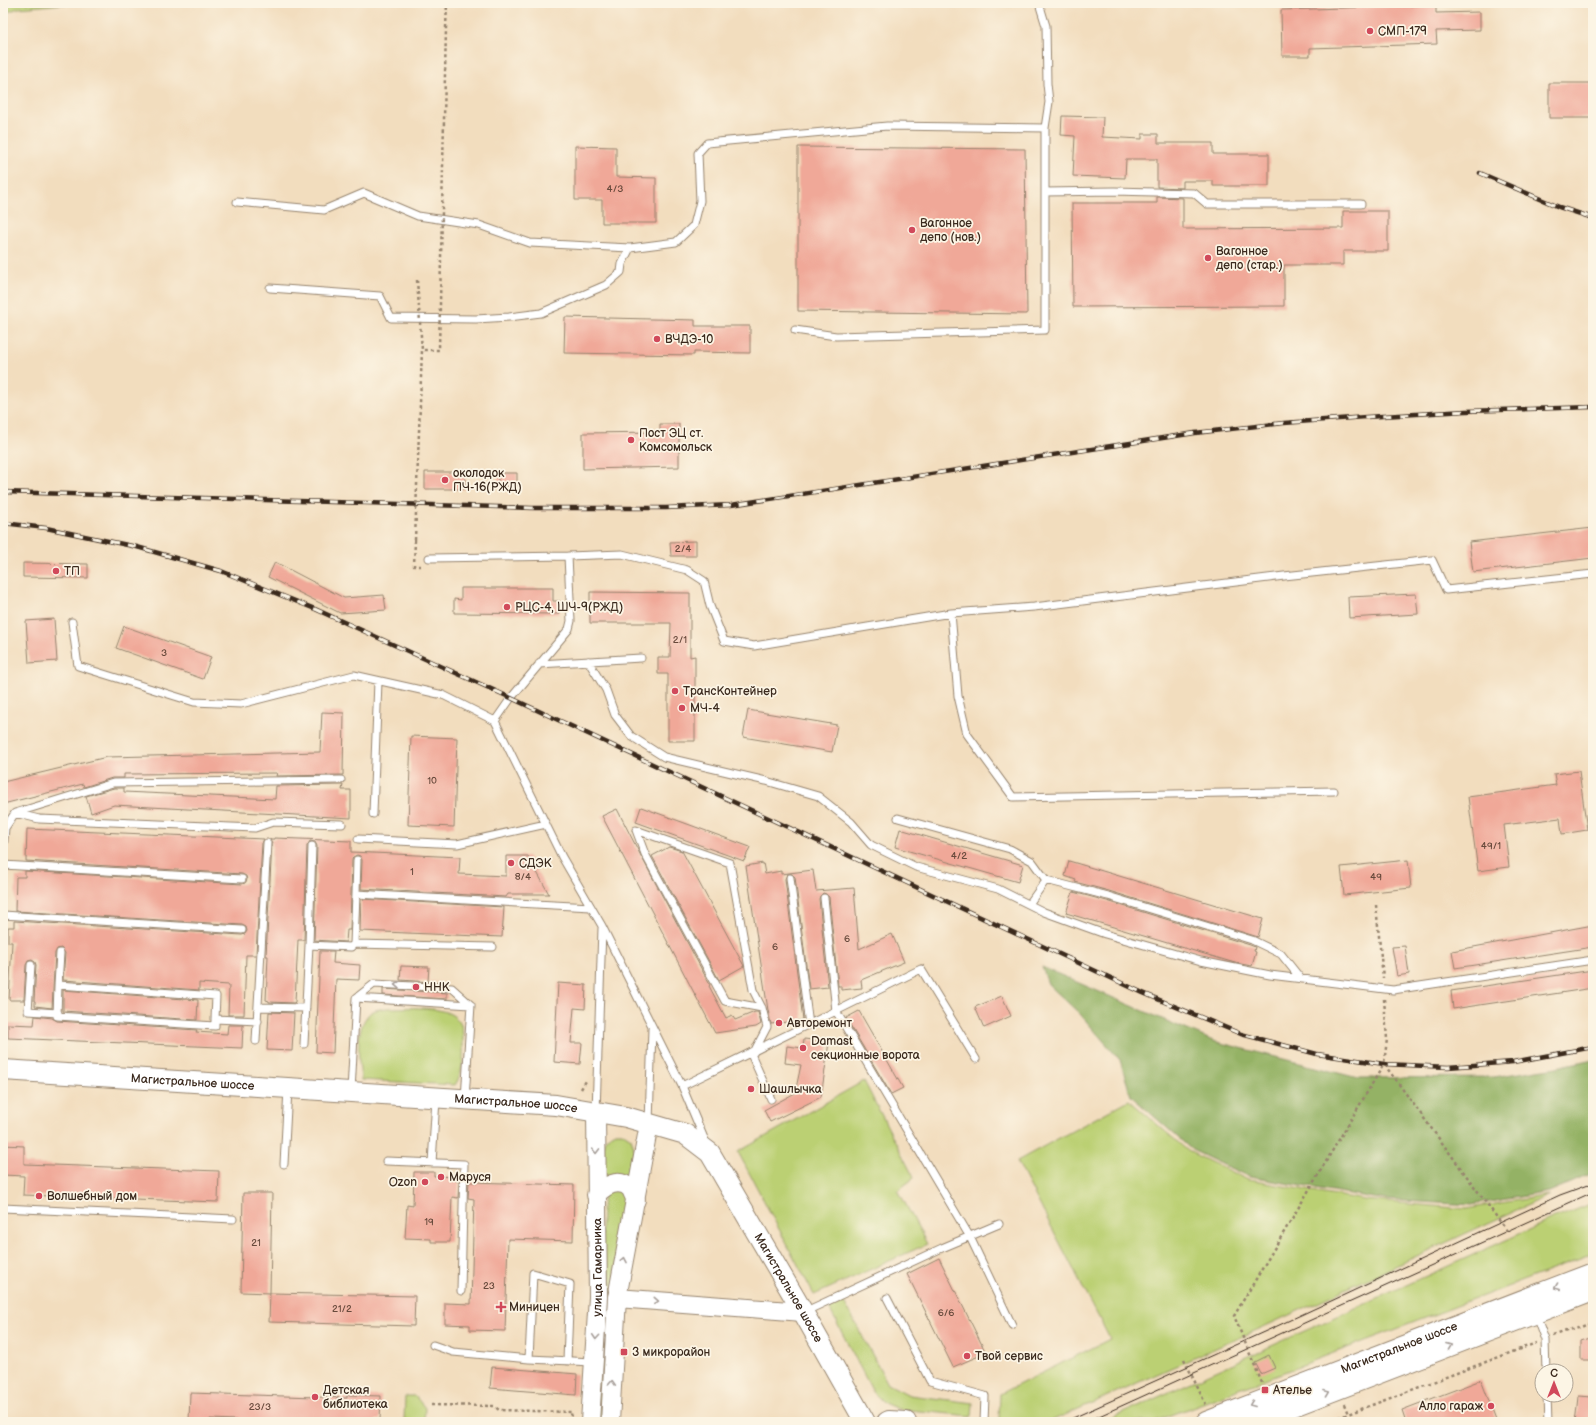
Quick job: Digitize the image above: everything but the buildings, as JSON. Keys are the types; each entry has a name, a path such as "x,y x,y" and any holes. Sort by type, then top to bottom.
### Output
{"main road":[{"name":"Магистральное шоссе","path":"3,1070 556,1105 626,1117 685,1134 710,1153 865,1422"},
{"name":"Магистральное шоссе","path":"1252,1422 1532,1305 1593,1273"},
{"name":"Магистральное шоссе","path":"1207,1415 1532,1305 1593,1291"},
{"path":"887,1422 906,1422"}],"street":[{"name":"улица Гамарника","path":"590,1422 598,1297 596,1112"},
{"name":"улица Гамарника","path":"610,1422 617,1298 649,1124"},
{"path":"596,1195 603,1188 611,1184 621,1183 630,1189 636,1200"},
{"path":"617,1298 803,1312"}],"lane":[{"path":"795,330 836,336 1045,330 1045,128 1049,102 1045,57 1046,26 1039,3"},
{"path":"237,202 324,210 364,193 418,216 479,225 530,243 630,248 676,242 694,225 700,201 698,153 707,143 887,126 1045,128"},
{"path":"1045,192 1114,191 1194,193 1207,204 1361,204"},
{"path":"270,288 380,296 391,318 454,320 509,317 541,313 606,285 621,272 622,264 630,248"},
{"path":"429,558 622,554 687,570 704,581 710,606 724,641 754,646 951,613 1034,607 1276,577 1432,560 1446,590 1593,574"},
{"path":"495,721 539,664 569,629 571,621 568,556"},
{"path":"951,613 958,696 967,734 1013,797 1334,791"},
{"path":"72,622 78,666 194,702 240,704 354,675 443,695 495,721 562,857 602,926 652,1029 682,1086 710,1153"},
{"path":"539,664 641,658"},
{"path":"588,661 606,690 615,714 631,736 664,756 766,781 818,796 851,822 871,845 916,867 998,889 1044,912 1105,934 1201,961 1270,975 1393,990 1593,960"},
{"path":"373,814 378,681"},
{"path":"3,850 5,828 15,813 113,783 341,780"},
{"path":"15,813 39,819 255,828 273,822 342,824"},
{"path":"898,818 1010,849 1032,861 1046,880 1108,896 1252,940 1281,954 1301,979"},
{"path":"358,839 458,844 546,824"},
{"path":"762,1008 725,1001 645,854 636,830 730,863 753,990 762,1008 767,1027 753,1053 771,1099"},
{"path":"256,1041 267,843"},
{"path":"304,1044 312,846"},
{"path":"354,944 357,860"},
{"path":"3,865 242,879"},
{"path":"790,878 809,1025"},
{"path":"1029,904 1046,880"},
{"path":"356,894 591,907"},
{"path":"824,898 836,1011 970,1237 1012,1325"},
{"path":"3,915 242,930"},
{"path":"596,1112 602,926"},
{"path":"309,945 351,947 354,944 493,947"},
{"path":"58,985 216,996 215,1026 58,1016 58,985 60,953"},
{"path":"31,965 28,1011 58,1012"},
{"path":"682,1086 753,1053 921,969 976,1059"},
{"path":"351,1092 356,998 374,984 452,988 471,1005"},
{"path":"356,998 471,1005"},
{"path":"465,1100 471,1005"},
{"path":"258,1007 306,1008"},
{"path":"215,1019 258,1021"},
{"path":"649,1124 652,1029"},
{"path":"284,1164 288,1088"},
{"path":"432,1163 436,1098"},
{"path":"386,1161 464,1164 461,1291"},
{"path":"3,1208 233,1219"},
{"path":"803,1312 942,1248 999,1224"},
{"path":"529,1359 533,1273 570,1284 567,1361"},
{"path":"887,1298 930,1381 985,1396 984,1422"},
{"path":"1532,1305 1545,1340 1546,1363"},
{"path":"433,1345 453,1352 529,1359 594,1362"},
{"path":"1547,1403 1548,1422"}],"path":[{"path":"422,350 439,350 447,3 433,3"},
{"path":"414,566 422,350 417,280"},
{"path":"1264,1387 1234,1316 1384,1064 1387,1039 1376,905"},
{"path":"1384,1064 1507,1231"},
{"path":"1327,1422 1593,1321"},
{"path":"1184,1359 1207,1415"},
{"path":"431,1405 494,1406 499,1410 572,1412 569,1422"}],"green space":[{"path":"3,3 76,3 18,8 3,14"},
{"path":"1042,967 1213,1041 1358,1078 1493,1077 1557,1067 1593,1059 1593,1173 1549,1192 1472,1205 1386,1200 1249,1177 1192,1150 1131,1096 1120,1060 1080,1014 1048,984"},
{"path":"387,1008 433,1009 450,1014 459,1021 463,1040 463,1057 461,1072 455,1085 361,1080 359,1045 362,1027 365,1019 370,1013"},
{"path":"864,1081 914,1178 898,1190 927,1244 814,1295 738,1152"},
{"path":"1129,1100 1188,1151 1248,1180 1365,1200 1466,1209 1549,1195 1259,1329 1049,1422 1018,1422 999,1420 1000,1394 1110,1339 1017,1161"},
{"path":"616,1132 622,1132 631,1138 634,1148 612,1298 604,1422 596,1422 604,1141 607,1137"},
{"path":"1593,1203 1593,1254 1153,1422 1103,1422 1546,1222"},
{"path":"844,1302 888,1384 909,1395 973,1403 972,1416 898,1409 884,1403 873,1392 829,1308"},
{"path":"405,1396 415,1396 425,1408 424,1422 404,1422"}],"tram line":[{"path":"1064,1422 1275,1327 1560,1195 1593,1183"},
{"path":"1086,1422 1593,1192"}],"railway":[{"path":"1480,173 1559,207 1593,218"},
{"path":"3,492 532,508 666,508 731,505 1195,433 1284,423 1366,417 1466,411 1593,407"},
{"path":"3,523 46,528 137,547 221,571 315,609 511,698 1143,993 1241,1034 1317,1054 1384,1064 1448,1067 1513,1062 1593,1047"}],"place":[{"name":"СМП-179","path":"1370,31"},
{"name":"Вагонное депо (нов.)","path":"912,230"},
{"name":"Вагонное депо (стар.)","path":"1208,258"},
{"name":"ВЧДЭ-10","path":"657,339"},
{"name":"Пост ЭЦ ст. Комсомольск","path":"631,440"},
{"name":"околодок ПЧ-16(РЖД)","path":"445,480"},
{"name":"ТП","path":"56,571"},
{"name":"РЦС-4, ШЧ-9(РЖД)","path":"507,607"},
{"name":"ТрансКонтейнер","path":"675,691"},
{"name":"МЧ-4","path":"682,708"},
{"name":"СДЭК","path":"511,863"},
{"name":"ННК","path":"416,987"},
{"name":"Авторемонт","path":"779,1023"},
{"name":"Damast секционные ворота","path":"803,1048"},
{"name":"Шашлычка","path":"751,1089"},
{"name":"Маруся","path":"441,1177"},
{"name":"Ozon","path":"425,1182"},
{"name":"Волшебный дом","path":"39,1196"},
{"name":"Миницен","path":"501,1307"},
{"name":"3 микрорайон","path":"624,1352"},
{"name":"Твой сервис","path":"967,1356"},
{"name":"Ателье","path":"1265,1390"},
{"name":"Детская библиотека","path":"315,1397"},
{"name":"Алло гараж","path":"1491,1406"}]}
